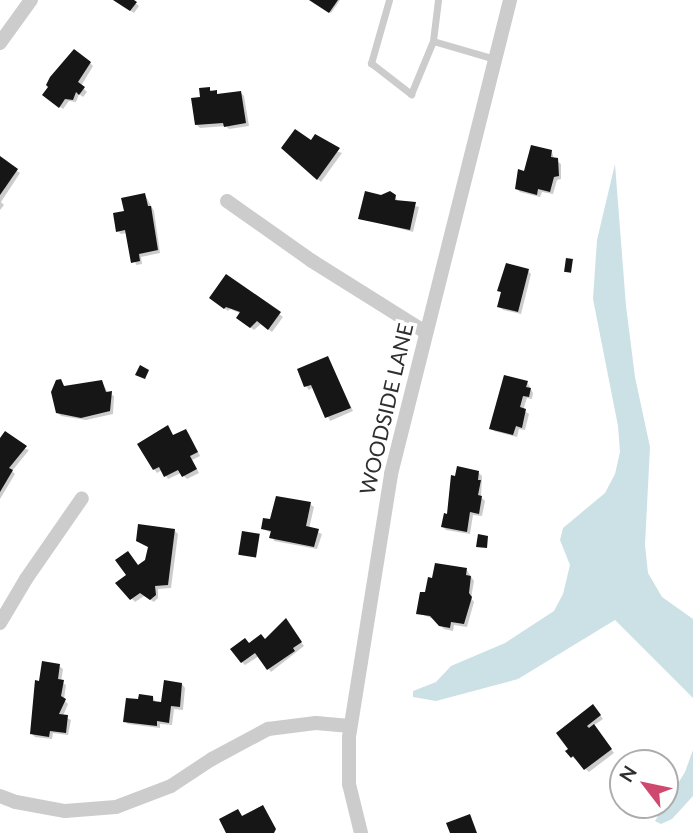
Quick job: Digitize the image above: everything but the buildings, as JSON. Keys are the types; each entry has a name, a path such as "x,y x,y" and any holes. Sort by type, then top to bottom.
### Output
{"street":[{"path":"0,43 30,0"},
{"name":"WOODSIDE LANE","path":"361,833 349,784 350,726 391,474 510,0"},
{"path":"227,201 312,261 425,332"},
{"path":"0,623 82,498"},
{"path":"0,796 25,804 65,811 116,807 171,786 268,729 316,723 350,726"}],"lane":[{"path":"389,0 371,62 411,94 433,41 438,0"},
{"path":"433,41 495,59"}],"shaded area":[{"path":"615,164 626,306 635,377 650,447 645,545 648,573 662,597 693,619 693,698 615,620 518,679 436,701 413,697 413,691 436,682 451,666 505,643 554,611 563,594 570,565 560,540 563,528 605,493 615,474 620,452 618,426 593,299 597,240"},
{"path":"693,750 693,796 679,811 679,782"},
{"path":"656,819 672,819 661,824 655,821"}]}
